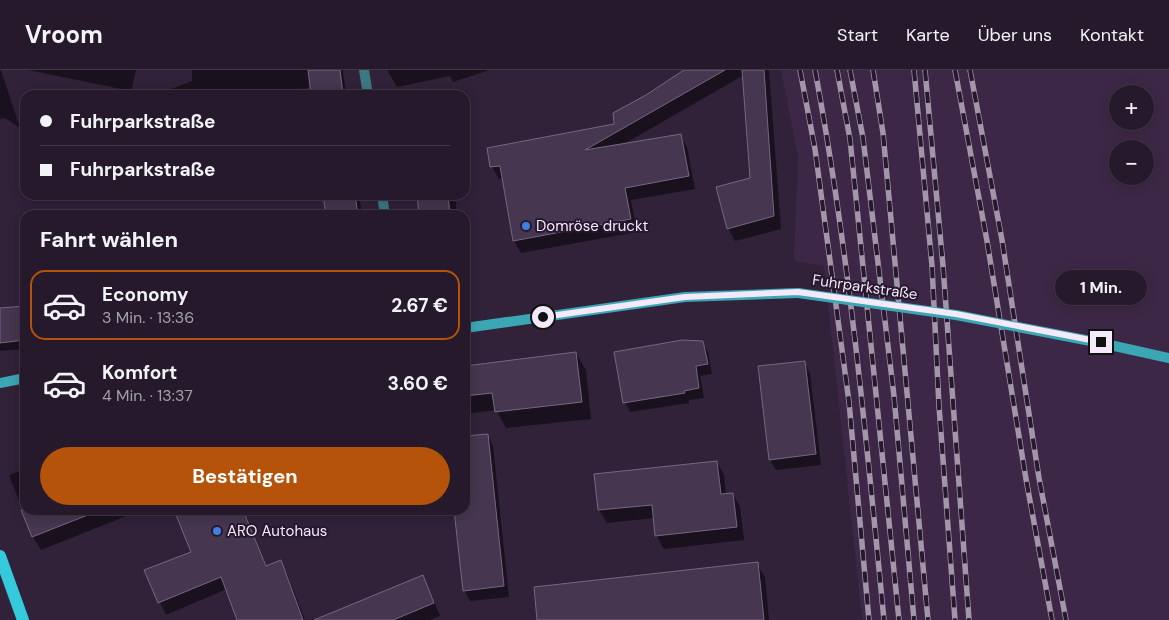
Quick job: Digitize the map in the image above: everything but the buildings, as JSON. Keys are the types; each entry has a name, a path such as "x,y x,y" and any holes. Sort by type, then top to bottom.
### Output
{"main road":[{"name":"Fuhrparkstraße","path":"470,327 685,297 798,292 956,314 1101,342 1169,358"},
{"path":"0,383 20,379"},
{"path":"0,556 23,620"}],"street":[{"path":"364,70 367,90"}],"shaded area":[{"path":"781,70 1169,70 1169,620 862,620 824,266 794,261 798,156"}],"railway":[{"path":"800,70 815,149 849,402 869,620"},
{"path":"815,70 838,207 856,344 884,620"},
{"path":"837,70 850,139 899,620"},
{"path":"850,70 863,138 894,396 914,620"},
{"path":"873,70 883,133 928,620"},
{"path":"914,70 932,266 939,406 955,620"},
{"path":"925,70 943,266 969,620"},
{"path":"955,70 987,241 1026,479 1052,620"},
{"path":"970,70 1002,240 1039,478 1066,620"}],"place":[{"name":"Domröse druckt","path":"526,226"},
{"name":"ARO Autohaus","path":"217,531"}],"route":[{"path":"543,317 685,297 798,292 956,314 1101,342"}]}
